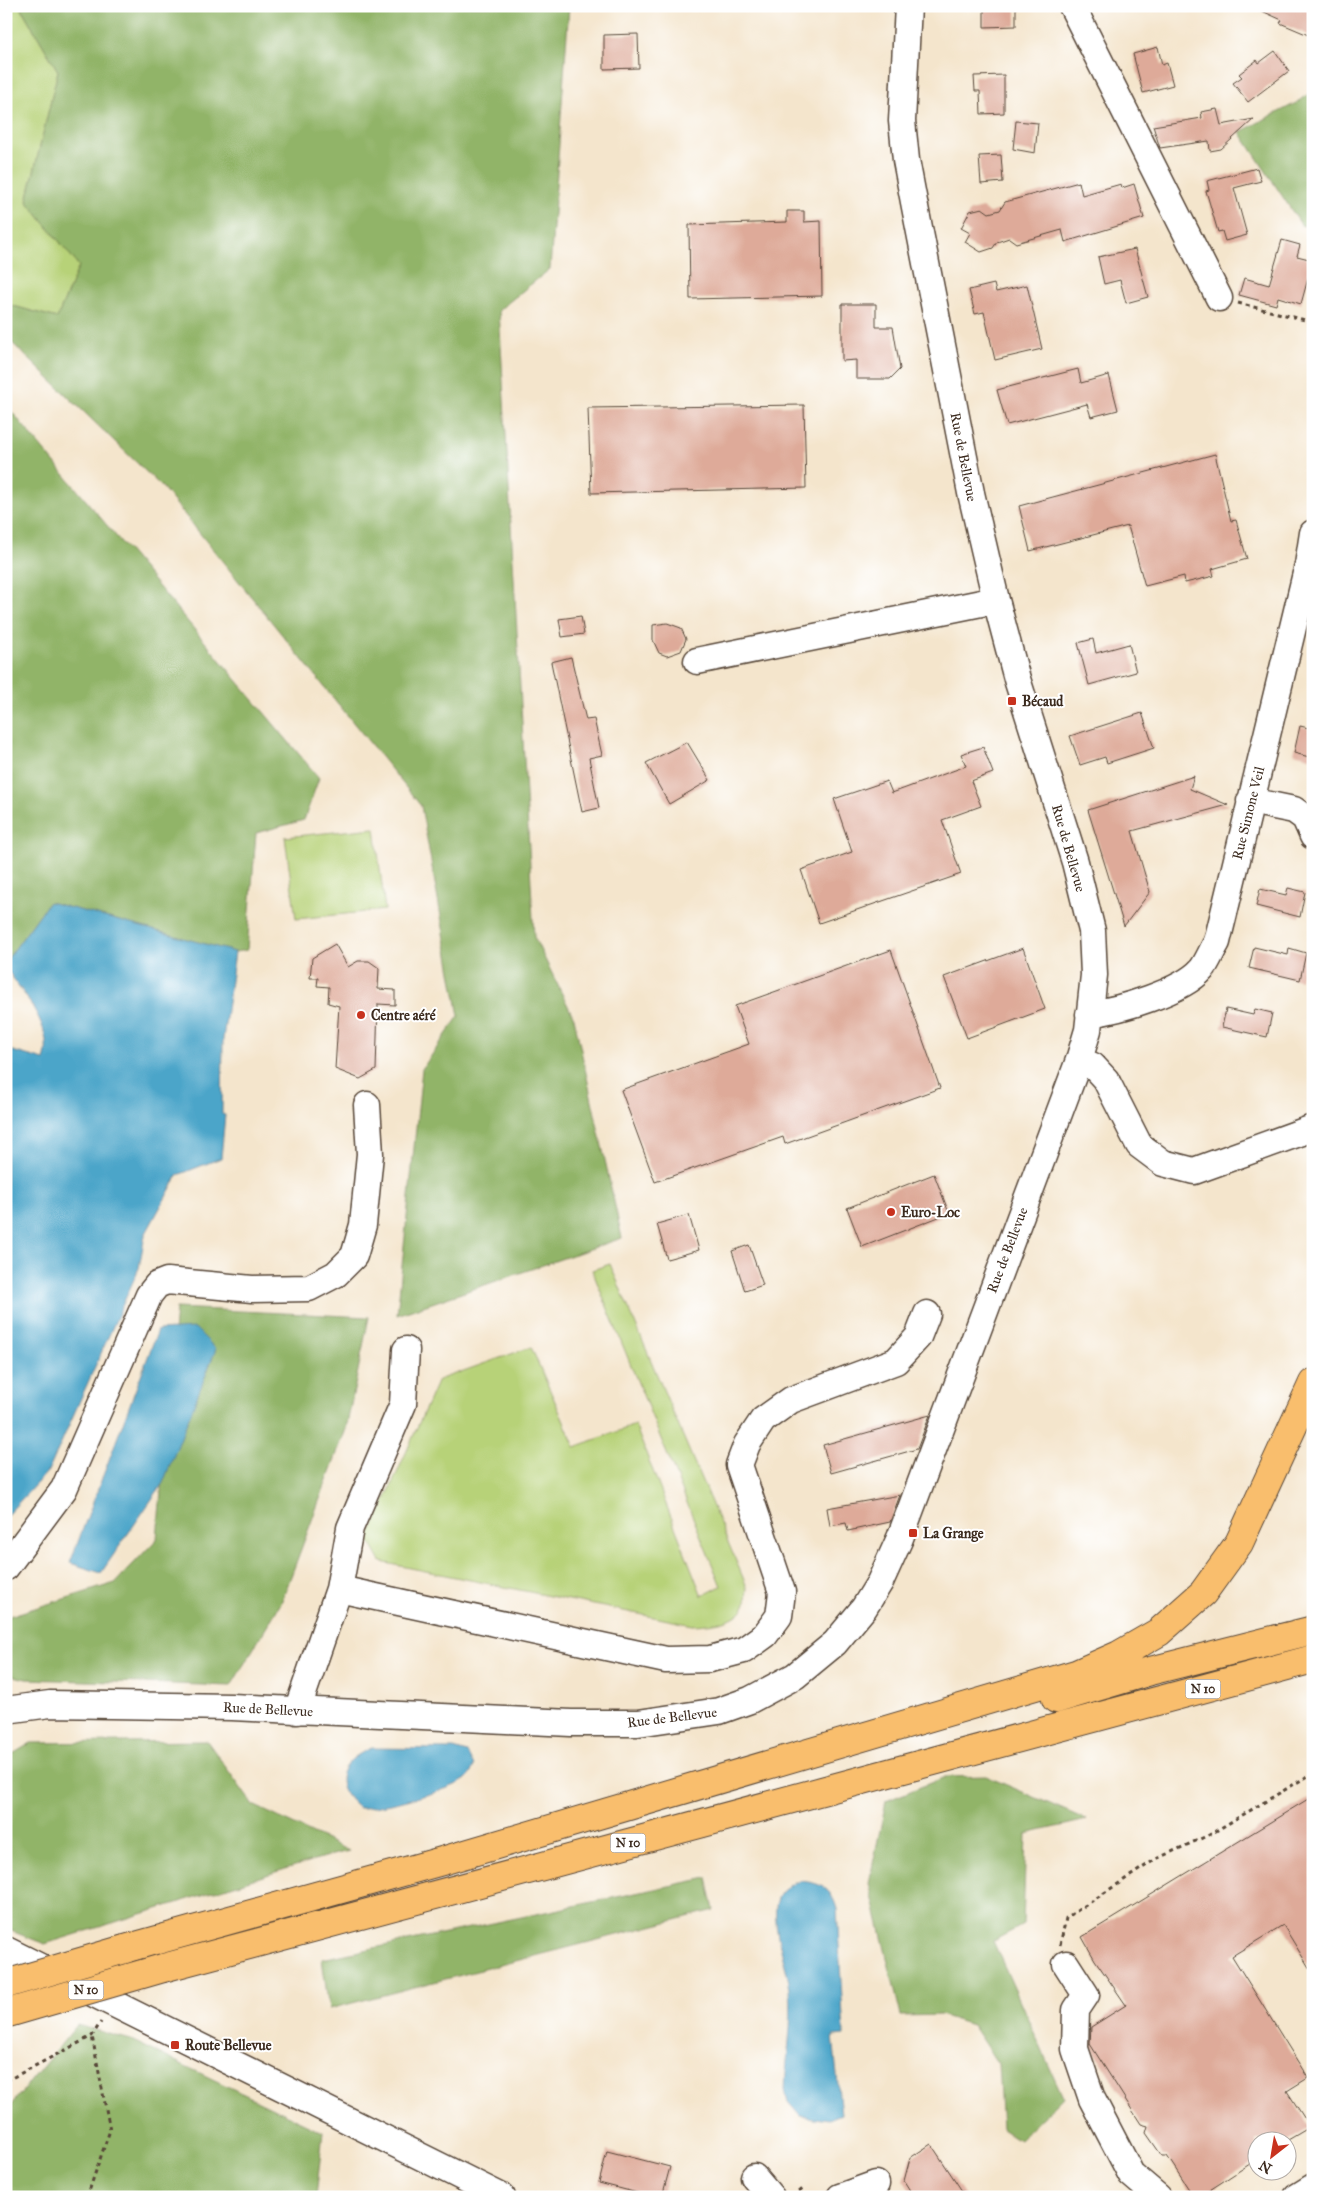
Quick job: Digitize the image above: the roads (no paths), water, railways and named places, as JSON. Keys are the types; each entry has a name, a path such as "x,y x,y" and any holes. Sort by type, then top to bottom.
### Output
{"highway":[{"path":"442,1861 1076,1674 1120,1655 1159,1632 1203,1593 1239,1543 1313,1382"},
{"name":"N 10","path":"6,1984 442,1861 930,1735 1150,1671 1313,1630"},
{"name":"N 10","path":"7,2013 163,1968 1313,1659"},
{"path":"1092,1718 1313,1671"}],"street":[{"name":"Rue de Bellevue","path":"6,1710 50,1704 232,1707 571,1723 638,1723 719,1711 750,1700 795,1676 835,1643 864,1608 880,1582 900,1538 1079,1060 1089,1014 1094,975 1092,931 1075,862 1017,679 970,493 906,160 902,121 908,6"},
{"path":"1072,6 1219,298"},
{"name":"Rue Simone Veil","path":"1089,1014 1111,1011 1180,986 1202,969 1217,942 1308,565 1313,533"},
{"path":"696,661 996,600"},
{"path":"1250,801 1294,810 1305,818 1313,836"},
{"path":"1079,1060 1093,1066 1106,1080 1139,1145 1163,1163 1194,1171 1313,1128"},
{"path":"6,1567 64,1490 148,1294 158,1285 167,1281 252,1289 309,1288 336,1274 354,1256 363,1225 370,1154 367,1105"},
{"path":"339,1589 666,1660 710,1659 744,1650 765,1635 779,1616 782,1592 739,1465 747,1444 763,1420 791,1400 896,1361 918,1337 927,1314"},
{"path":"297,1711 339,1589 350,1528 403,1404 406,1350"},
{"path":"6,1950 502,2197"},
{"path":"1066,1964 1086,1995 1076,2010 1075,2049 1092,2099 1132,2174 1158,2197"},
{"path":"754,2177 771,2197"},
{"path":"840,2197 876,2184"},
{"path":"1297,2197 1313,2187"}],"water":[{"path":"49,902 235,952 223,1039 222,1114 225,1115 221,1158 178,1175 145,1235 139,1268 49,1470 6,1516 6,1049 44,1060 46,1048 45,1036 36,1012 6,968 6,961"},
{"path":"195,1328 216,1349 163,1483 101,1573 70,1563 158,1330"},
{"path":"372,1748 454,1749 467,1753 474,1766 466,1779 446,1789 382,1806 359,1808 344,1790 341,1782 342,1774 345,1766 352,1759"},
{"path":"800,1881 820,1885 828,1891 837,1909 844,2035 833,2036 841,2115 829,2120 800,2116 788,2102 785,2090 791,2003 788,1980 776,1928 776,1907 781,1893"}],"place":[{"name":"Bécaud","path":"1012,701"},
{"name":"Centre aéré","path":"361,1015"},
{"name":"Euro-Loc","path":"891,1212"},
{"name":"La Grange","path":"913,1533"},
{"name":"Route Bellevue","path":"175,2045"}]}
